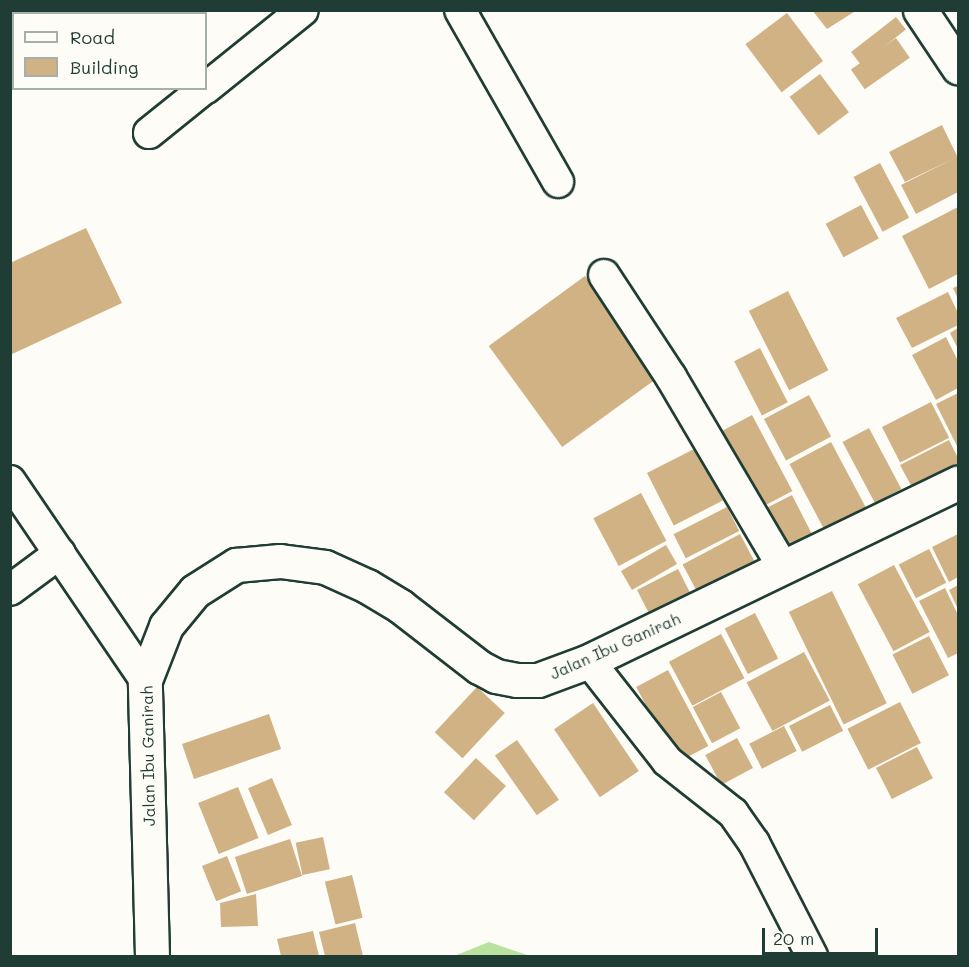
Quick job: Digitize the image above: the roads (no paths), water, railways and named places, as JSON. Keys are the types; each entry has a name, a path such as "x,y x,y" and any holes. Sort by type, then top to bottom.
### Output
{"main road":[{"path":"920,10 958,66"},
{"name":"Jalan Ibu Ganirah","path":"152,957 145,680 166,626 195,591 236,565 279,561 325,567 367,586 400,606 479,667 496,676 517,681 538,680 589,661 958,483"}],"street":[{"path":"207,86 303,10"},
{"path":"460,10 558,182"},
{"path":"149,133 203,90"},
{"path":"604,274 670,377 783,567"},
{"path":"10,481 145,680"},
{"path":"10,590 60,553"},
{"path":"589,661 667,760 732,813 754,843 812,957"}]}
